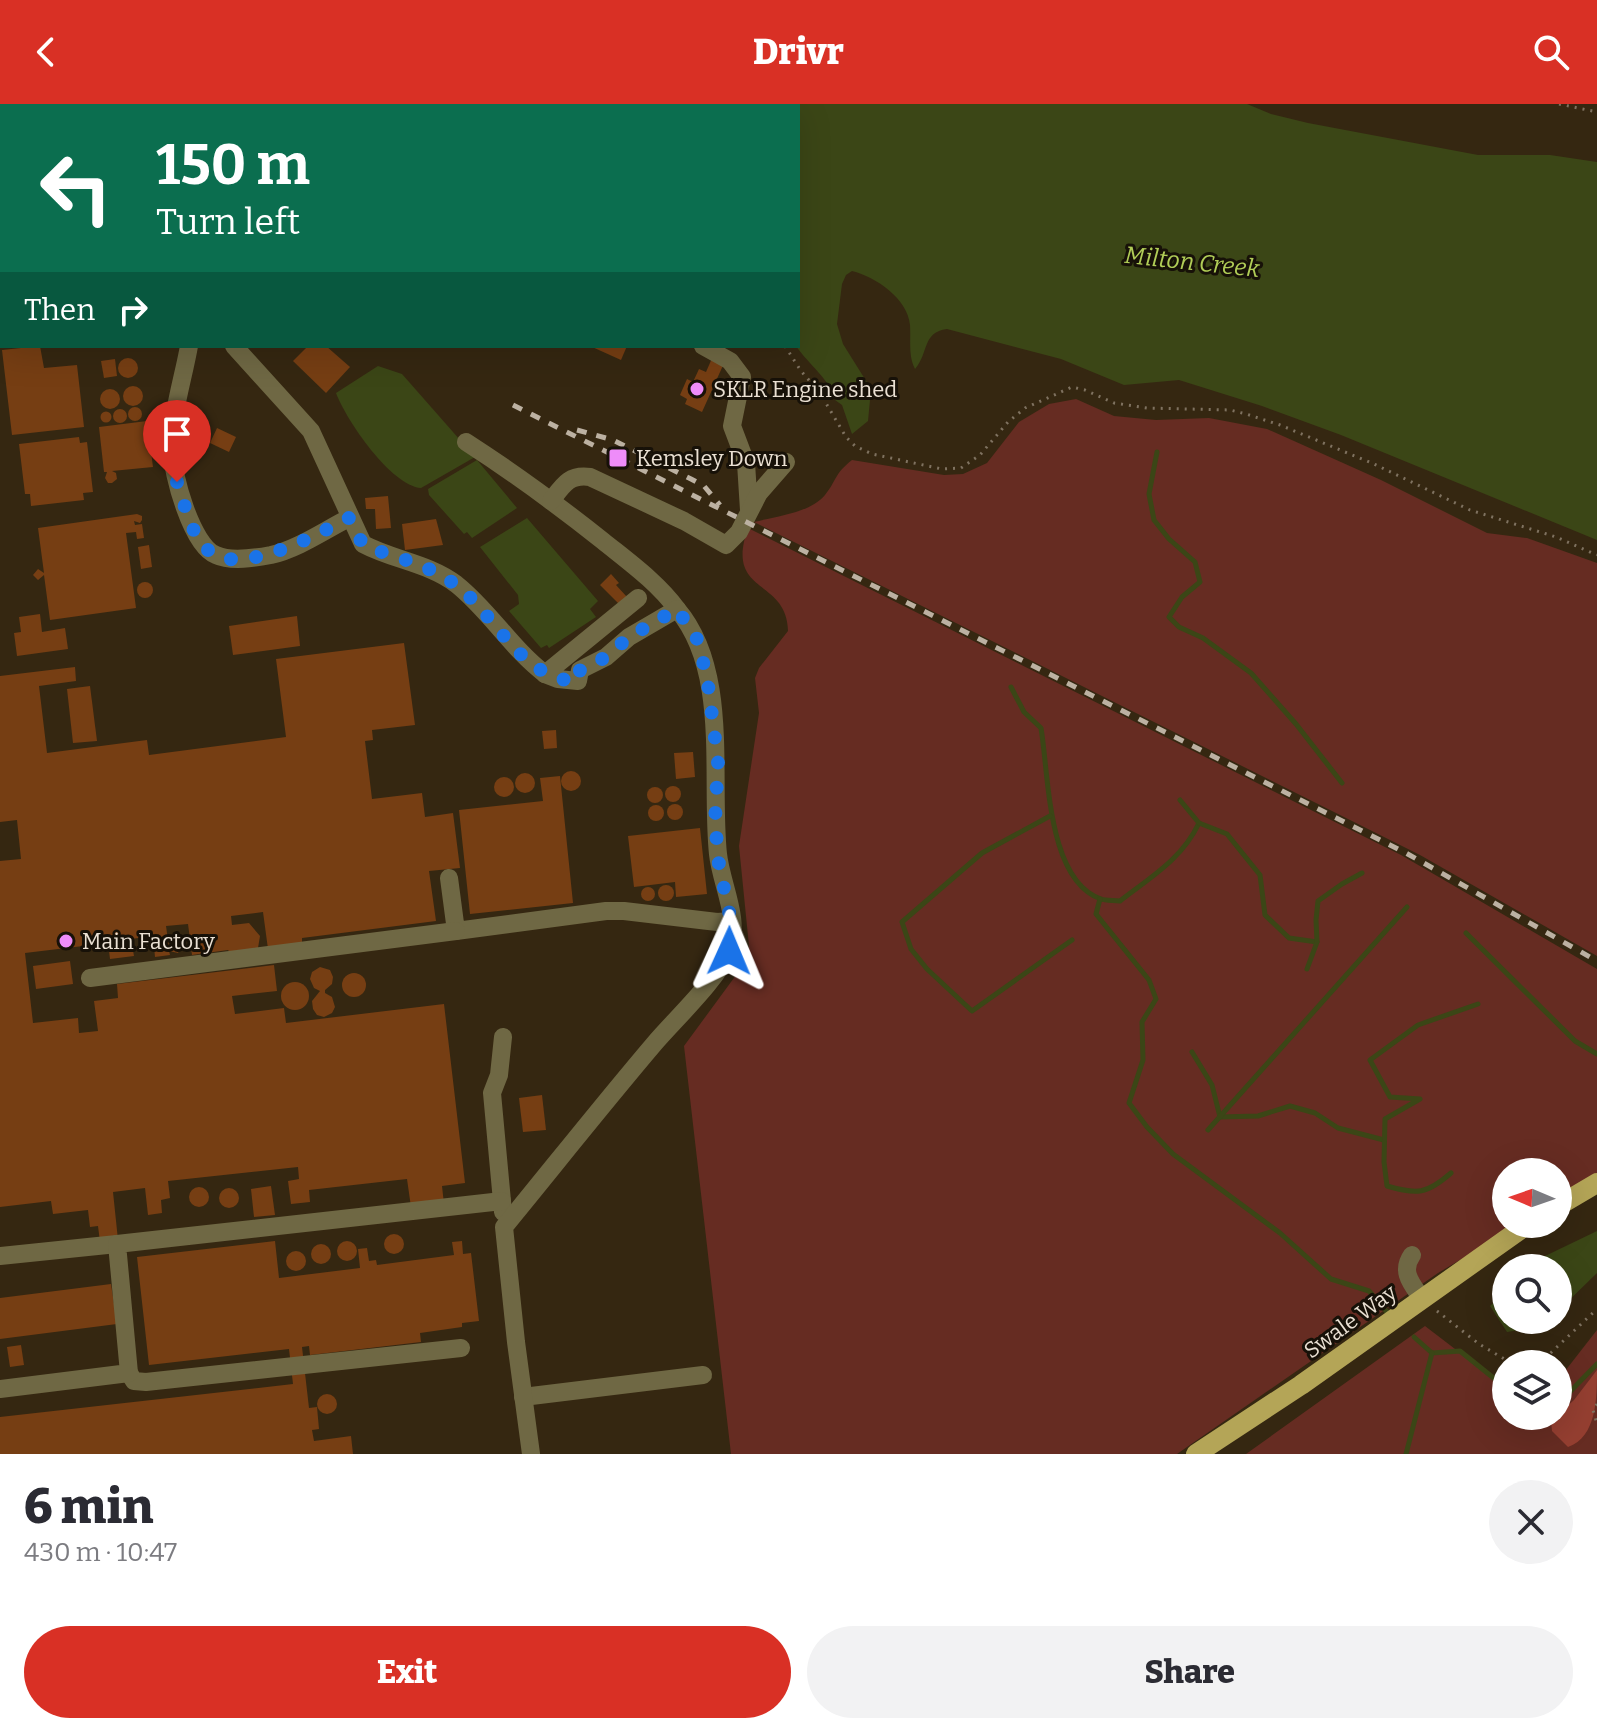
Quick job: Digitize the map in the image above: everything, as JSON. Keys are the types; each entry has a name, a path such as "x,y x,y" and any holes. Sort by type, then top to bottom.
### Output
{"main road":[{"path":"1572,1198 1597,1183"},
{"name":"Swale Way","path":"1196,1454 1301,1385 1508,1238"}],"street":[{"path":"189,348 173,426 172,458 194,530 208,551 225,558 272,555 349,518"},
{"path":"236,348 306,425 321,450 361,541 367,547 424,567 457,585 545,674 578,681 580,670 606,657 629,637 677,609"},
{"path":"707,348 730,361 742,377 732,426 746,463 748,513"},
{"path":"466,442 551,501 650,579 694,632 705,666 717,755 715,821 719,865 731,921 731,944 716,972 504,1227"},
{"path":"551,501 568,480 579,476 593,478 684,521 726,545 737,536 759,493 786,462"},
{"path":"545,674 638,598"},
{"path":"449,878 456,931"},
{"path":"90,978 615,911 731,921"},
{"path":"503,1037 499,1075 492,1093 530,1453"},
{"path":"0,1256 502,1201"},
{"path":"117,1244 129,1373 134,1381 461,1348"},
{"path":"1412,1255 1406,1274 1424,1298"},
{"path":"0,1389 129,1373"},
{"path":"523,1397 703,1375"}],"path":[{"path":"1559,104 1597,112"},
{"path":"786,348 820,393 846,437 855,446 872,454 942,469 961,468 980,455 1008,422 1025,408 1072,387 1114,403 1147,408 1230,410 1246,414 1374,464 1470,510 1556,537 1597,555"},
{"path":"1424,1298 1442,1316 1492,1352"},
{"path":"1554,1350 1597,1309"},
{"path":"1597,1404 1593,1410 1597,1424"}],"shaded area":[{"path":"1076,399 1114,416 1156,420 1209,418 1267,429 1381,480 1487,533 1527,538 1597,563 1597,956 1420,855 754,522 792,513 819,501 852,460 944,475 963,474 987,463 1019,422 1049,404"},
{"path":"748,528 1401,855 1597,969 1597,1180 1572,1195 1572,1158 1492,1158 1492,1238 1497,1238 1438,1273 1177,1454 731,1454 684,1046 742,967 749,946 739,846 759,713 755,678 759,668 788,631 785,614 778,602 750,576 744,565 743,550"},
{"path":"1425,1326 1492,1377 1492,1430 1572,1430 1572,1362 1597,1330 1597,1454 1246,1454"},
{"path":"1597,1370 1590,1425 1578,1442 1568,1447 1552,1430 1572,1430 1574,1400"}],"water":[{"name":"Milton Creek","path":"800,104 1247,104 1271,114 1308,123 1478,155 1550,155 1597,162 1597,540 1341,435 1179,380 1124,385 1061,359 947,329 933,334 915,369 910,325 903,306 889,290 871,278 852,271 842,284 837,324 843,344 868,384 870,400 868,421 852,434 842,405 835,400 823,378 798,348"},
{"path":"378,366 402,374 475,457 421,488 396,476 359,434 336,393"},
{"path":"477,460 517,508 472,538 467,532 464,534 429,495 428,489"},
{"path":"527,518 598,601 590,609 596,617 549,648 547,645 541,648 509,611 519,604 518,595 480,547"},
{"path":"1597,1231 1597,1273 1572,1297 1572,1254 1549,1254"}],"building":[{"path":"40,348 44,368 77,365 84,427 12,435 2,350"},
{"path":"306,348 328,348 350,367 326,393 293,361"},
{"path":"594,348 626,348 621,360"},
{"name":"SKLR Engine shed","path":"713,356 725,361 702,412 685,404 687,399 680,395 687,379 693,382 699,369 706,372"},
{"path":"128,358 135,361 138,368 135,375 128,378 121,375 118,368 121,361"},
{"path":"115,359 117,376 104,378 101,361"},
{"path":"133,386 140,389 143,396 140,403 133,406 126,403 123,396 126,389"},
{"path":"110,389 117,392 120,399 117,406 110,409 103,406 100,399 103,392"},
{"path":"135,407 142,414 135,421 128,414"},
{"path":"120,409 127,416 120,423 113,416"},
{"path":"106,411 112,417 106,423 100,417"},
{"path":"147,421 153,467 112,471 117,479 108,483 99,427"},
{"path":"217,428 236,437 229,452 210,443"},
{"path":"79,437 80,443 87,442 93,492 83,493 84,500 31,506 30,494 25,494 19,444"},
{"path":"388,496 391,528 376,529 375,509 366,509 365,498"},
{"path":"137,514 142,516 142,520 140,523 134,521 135,525 142,524 144,538 137,539 136,532 126,533 136,608 50,620 44,575 38,580 33,575 38,569 44,573 38,528"},
{"path":"436,519 443,545 405,550 402,524"},
{"path":"149,545 152,567 141,569 138,547"},
{"path":"611,574 627,597 620,605 600,585"},
{"path":"145,582 153,590 145,598 137,590"},
{"path":"40,614 42,632 65,628 68,649 17,656 14,633 21,632 19,617"},
{"path":"297,616 300,646 233,655 229,626"},
{"name":"Main Factory","path":"404,643 415,725 372,730 373,740 365,741 372,799 422,793 425,817 453,813 460,868 429,871 436,921 302,938 302,945 268,949 263,912 231,916 232,925 249,923 260,936 258,948 232,955 228,950 192,955 188,924 166,926 169,947 174,942 181,947 178,953 169,951 170,955 155,957 153,936 131,939 134,956 110,959 108,943 25,953 33,1023 78,1018 79,1033 98,1031 94,1001 118,998 117,984 274,965 277,991 232,996 235,1014 284,1008 286,1023 444,1004 465,1183 442,1186 444,1204 411,1207 407,1179 309,1190 310,1202 291,1204 288,1181 299,1179 298,1167 168,1181 170,1198 161,1200 162,1213 148,1215 145,1188 113,1192 118,1240 100,1242 98,1226 90,1227 88,1210 53,1214 51,1201 0,1207 0,861 21,859 17,820 0,822 0,676 75,667 76,681 39,686 47,753 147,740 149,755 286,737 276,659"},
{"path":"90,686 97,741 73,743 67,689"},
{"path":"556,730 557,748 544,749 542,731"},
{"path":"693,752 695,777 676,779 674,753"},
{"path":"571,771 578,774 581,781 578,788 571,791 564,788 561,781 564,774"},
{"path":"525,773 532,776 535,783 532,790 525,793 518,790 515,783 518,776"},
{"path":"560,776 573,903 470,914 459,810 543,801 540,778"},
{"path":"504,777 511,780 514,787 511,794 504,797 497,794 494,787 497,780"},
{"path":"673,786 681,794 673,802 665,794"},
{"path":"655,787 661,789 661,801 655,803 649,801 647,795 649,789"},
{"path":"675,804 683,812 675,820 667,812"},
{"path":"653,805 659,805 664,813 662,819 653,821 648,816 648,810"},
{"path":"700,828 707,894 676,897 675,882 634,887 628,836"},
{"path":"666,885 672,887 672,899 666,901 660,899 658,893 660,887"},
{"path":"648,887 655,894 648,901 641,894"},
{"path":"70,961 73,984 36,989 33,966"},
{"path":"320,967 330,970 333,977 325,993 332,997 335,1007 332,1013 324,1017 317,1015 313,1009 312,1001 320,991 314,988 310,979 312,972"},
{"path":"354,973 362,977 366,985 362,993 354,997 346,993 342,985 346,977"},
{"path":"295,982 305,986 309,996 305,1006 295,1010 285,1006 281,996 285,986"},
{"path":"542,1095 546,1130 523,1132 519,1098"},
{"path":"271,1186 275,1215 254,1217 251,1189"},
{"path":"199,1187 206,1190 209,1197 206,1204 199,1207 192,1204 189,1197 192,1190"},
{"path":"229,1188 236,1191 239,1198 236,1205 229,1208 222,1205 219,1198 222,1191"},
{"path":"394,1234 401,1237 404,1244 401,1251 394,1254 387,1251 384,1244 387,1237"},
{"path":"275,1241 279,1278 360,1268 358,1249 367,1248 369,1261 376,1260 377,1265 454,1255 452,1242 462,1241 463,1254 471,1253 479,1321 462,1323 462,1327 420,1333 421,1342 310,1355 309,1346 302,1347 309,1408 317,1407 319,1429 312,1430 314,1441 351,1436 353,1454 0,1454 0,1417 293,1384 289,1349 149,1365 137,1257"},
{"path":"347,1241 354,1244 357,1251 354,1258 347,1261 340,1258 337,1251 340,1244"},
{"path":"321,1244 328,1247 331,1254 328,1261 321,1264 314,1261 311,1254 314,1247"},
{"path":"296,1251 303,1254 306,1261 303,1268 296,1271 289,1268 286,1261 289,1254"},
{"path":"111,1284 117,1324 0,1339 0,1298"},
{"path":"21,1345 24,1365 10,1367 7,1347"},
{"path":"327,1394 334,1397 337,1404 334,1411 327,1414 320,1411 317,1404 320,1397"}],"waterway":[{"path":"1157,452 1149,494 1154,520 1169,539 1195,562 1200,582 1182,597 1169,617 1179,627 1203,638 1251,673 1342,783"},
{"path":"1011,687 1024,712 1041,728 1049,798 1060,849 1070,871 1083,888 1101,899 1120,901 1175,857 1199,823"},
{"path":"1180,800 1199,823 1227,834 1260,875 1265,915 1289,938 1317,942"},
{"path":"1050,816 982,853 902,922 911,949 927,969 972,1011 1072,940"},
{"path":"1307,969 1317,942 1318,901 1362,873"},
{"path":"1100,899 1096,914 1149,980 1156,999 1142,1022 1143,1060 1129,1103 1173,1154 1280,1233 1331,1279 1369,1291 1387,1312"},
{"path":"1208,1130 1407,907"},
{"path":"1466,933 1575,1041 1597,1054"},
{"path":"1451,1173 1421,1191 1387,1186 1385,1119 1420,1099 1390,1097 1370,1060 1418,1025 1478,1004"},
{"path":"1192,1052 1212,1085 1220,1117 1258,1116 1290,1106 1315,1113 1338,1128 1384,1140"},
{"path":"1414,1337 1432,1353 1460,1351 1492,1377"},
{"path":"1406,1454 1432,1353"},
{"path":"1572,1390 1597,1364"}],"railway":[{"path":"513,405 1406,853 1597,961"},
{"path":"577,430 613,440 691,479 704,486 720,505"}],"place":[{"name":"SKLR Engine shed","path":"697,389"},
{"name":"Kemsley Down","path":"618,458"},
{"name":"Main Factory","path":"66,941"}],"route":[{"path":"177,482 194,530 214,555 236,558 272,555 349,518 367,547 424,567 457,585 527,658 545,674 558,679 578,681 580,670 606,657 629,637 677,609 697,639 707,677 718,762 715,821 719,865 731,921 729,951"}]}
